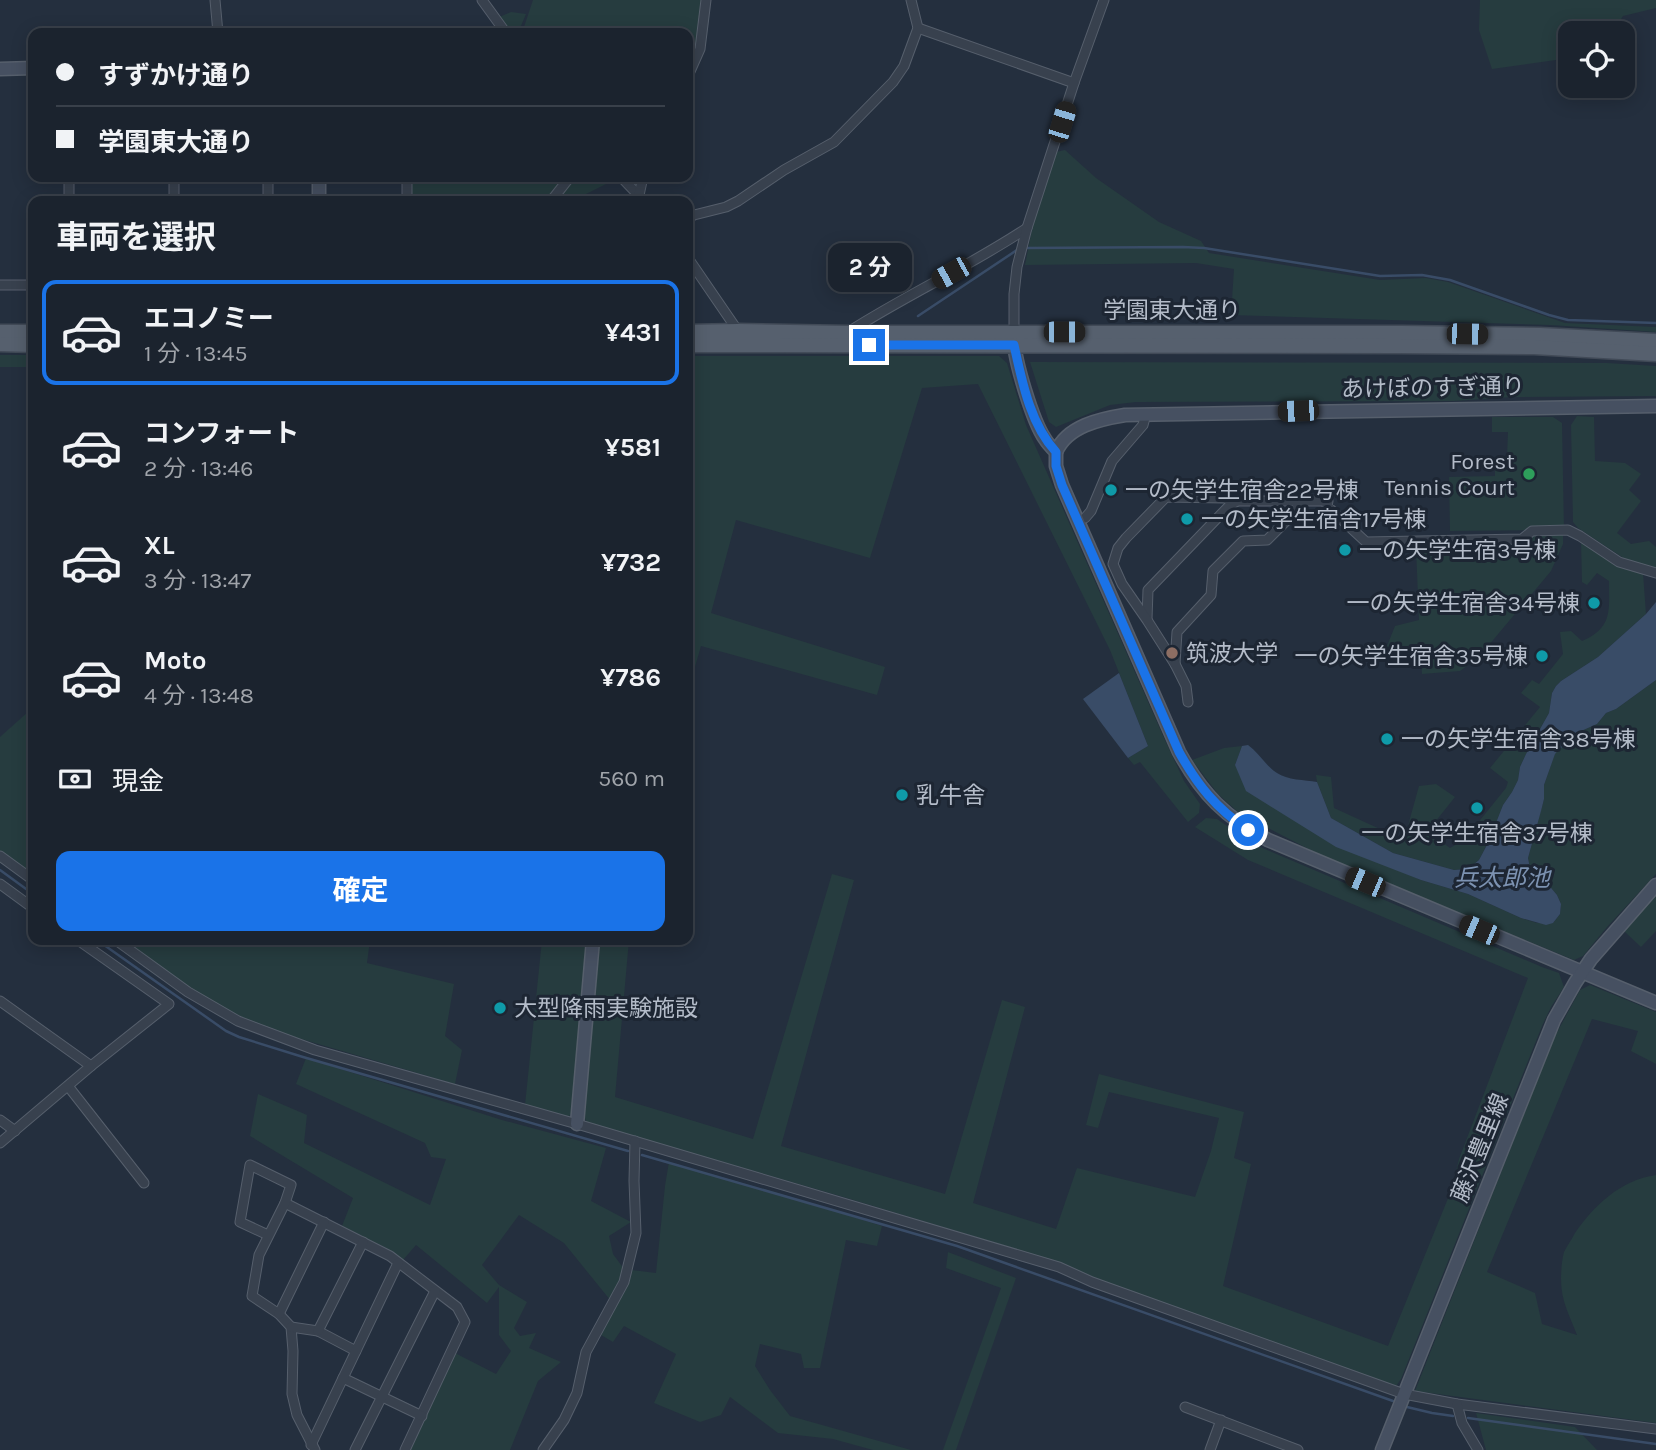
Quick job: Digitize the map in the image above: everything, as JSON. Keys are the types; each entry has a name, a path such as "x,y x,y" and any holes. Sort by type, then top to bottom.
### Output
{"main road":[{"path":"0,332 28,332"},
{"name":"学園東大通り","path":"693,332 1534,347 1656,354"},
{"name":"学園東大通り","path":"693,345 1467,334 1656,341"},
{"path":"0,344 28,345"}],"street":[{"path":"215,0 218,28"},
{"path":"482,0 502,28"},
{"path":"693,65 700,49 706,0"},
{"path":"693,216 738,201 784,170 834,142 893,82 904,66 918,27 911,0"},
{"path":"1104,0 1027,228 1017,267 1014,339 1037,425 1045,441 1056,452 1056,466 1062,485 1179,752 1198,783 1216,805 1248,830 1656,1003"},
{"path":"918,27 1074,83"},
{"path":"0,69 28,68"},
{"path":"555,196 566,182"},
{"path":"626,182 639,196"},
{"path":"847,333 1027,228"},
{"path":"693,265 738,331"},
{"path":"0,285 28,285"},
{"name":"あけぼのすぎ通り","path":"1056,452 1063,440 1076,430 1107,418 1125,415 1656,406"},
{"path":"1085,518 1091,511 1112,461 1143,425 1146,414"},
{"path":"1188,702 1186,686 1175,664 1122,584 1113,564 1118,548 1166,497 1224,498 1237,501 1328,501 1327,506 1366,542 1522,539 1532,531 1568,530 1619,562 1656,573"},
{"path":"1175,664 1177,632 1211,595 1213,571 1243,541 1267,540 1298,509 1297,500"},
{"path":"1147,620 1148,590 1229,506 1237,501"},
{"path":"0,856 28,876"},
{"path":"0,884 28,904"},
{"name":"藤沢豊里線","path":"1382,1450 1554,1020 1581,972 1617,927 1656,885"},
{"path":"0,1143 169,1004 85,945"},
{"path":"123,945 188,992 238,1021 315,1050 577,1124 1059,1267 1105,1287 1404,1394 1457,1404 1656,1429"},
{"path":"577,1124 593,945"},
{"path":"0,1001 91,1066"},
{"path":"68,1086 144,1183"},
{"path":"0,1120 15,1131"},
{"path":"543,1450 564,1420 577,1394 586,1352 624,1282 636,1233 635,1141"},
{"path":"268,1236 240,1222 250,1166 290,1185 285,1203 259,1255 252,1296 279,1314 290,1327 293,1351 292,1394 297,1416 313,1447"},
{"path":"285,1203 390,1256 457,1307 465,1322 405,1450"},
{"path":"279,1314 324,1222"},
{"path":"318,1331 363,1242"},
{"path":"313,1447 398,1264"},
{"path":"355,1450 435,1291"},
{"path":"290,1327 318,1331 356,1351"},
{"path":"343,1378 422,1416"},
{"path":"1457,1404 1462,1423 1478,1450"},
{"path":"1185,1407 1298,1450"},
{"path":"1210,1450 1221,1420"}],"green space":[{"path":"533,0 703,0 693,55 693,28 524,28"},
{"path":"1480,0 1656,0 1656,8 1623,16 1620,21 1558,21 1558,60 1492,69 1479,30"},
{"path":"511,12 526,14 520,28 507,28 499,17"},
{"path":"1065,150 1096,178 1159,222 1201,241 1209,253 1380,280 1426,278 1448,282 1565,323 1656,327 1656,332 1550,325 1231,315 1234,269 1196,263 1025,265 1033,224 1056,152"},
{"path":"410,182 610,182 582,196 408,196"},
{"path":"0,355 28,355 28,367 0,367"},
{"path":"693,356 999,356 1007,363 1026,425 1164,738 1184,781 1200,804 1199,813 1188,822 1140,762 1134,765 1128,758 1148,746 1110,650 978,384 922,388 870,558 736,520 711,613 885,667 877,695 701,646 693,674"},
{"path":"1030,362 1607,363 1656,366 1656,396 1512,397 1454,401 1136,402 1110,405 1056,427 1049,422"},
{"path":"1577,416 1594,417 1595,461 1625,463 1641,474 1629,490 1641,501 1617,533 1631,544 1649,541 1656,547 1656,568 1628,561 1573,522 1571,425"},
{"path":"1492,417 1553,417 1562,423 1564,530 1450,531 1449,477 1495,476 1495,456 1507,456 1508,432 1492,432"},
{"path":"1563,534 1563,544 1551,571 1478,658 1460,671 1422,674 1421,658 1383,656 1395,626 1419,620 1416,549 1525,542 1535,535"},
{"path":"1581,542 1626,569 1643,573 1646,614 1598,657 1556,686 1552,693 1549,713 1526,754 1518,780 1503,805 1479,860 1468,869 1454,870 1393,853 1331,818 1316,775 1331,777 1334,808 1404,840 1419,786 1436,784 1455,797 1427,832 1450,848 1464,840 1506,788 1508,782 1490,768 1540,707 1521,693 1532,680 1539,684 1563,654 1560,632 1571,631 1582,641 1599,630 1607,617 1609,581 1597,573 1587,585 1582,582"},
{"path":"1656,680 1656,874 1583,956 1574,960 1324,857 1239,813 1218,794 1192,760 1224,748 1242,746 1235,765 1384,864 1421,880 1468,894 1521,918 1537,923 1553,923 1560,914 1561,904 1547,883 1530,868 1528,858 1544,799 1544,785 1555,753 1573,743 1579,732 1597,724 1606,713 1616,709"},
{"path":"28,712 28,872 0,852 0,737"},
{"path":"1206,818 1217,819 1253,844 1559,973 1564,987 1542,1026 1396,1386 1094,1278 1055,1261 587,1123 582,1112 598,945 629,945 615,1097 753,1139 832,874 854,880 781,1146 945,1194 1002,1000 1025,1007 973,1203 1056,1229 1077,1168 1195,1197 1219,1118 1109,1092 1098,1128 1086,1125 1099,1074 1244,1112 1234,1158 1251,1164 1223,1286 1388,1346 1451,1191 1459,1159 1528,978 1248,860 1195,827"},
{"path":"1656,896 1656,931 1641,947 1624,931"},
{"path":"129,945 369,945 367,963 454,984 445,1036 462,1050 455,1084 267,1029 211,1002"},
{"path":"541,945 587,945 572,1113 568,1117 525,1105"},
{"path":"1590,985 1656,1012 1656,1064 1631,1051 1638,1031 1592,1019 1487,1272 1535,1293 1542,1324 1577,1335 1561,1287 1564,1252 1582,1223 1610,1195 1631,1182 1656,1175 1656,1423 1415,1391 1554,1038 1580,990"},
{"path":"306,1058 502,1120 606,1148 591,1201 631,1222 609,1236 613,1254 624,1269 656,1273 669,1162 882,1226 877,1246 846,1240 820,1368 804,1368 801,1354 760,1344 755,1366 790,1416 911,1450 873,1450 833,1439 778,1433 730,1397 721,1415 700,1422 654,1403 676,1354 624,1326 613,1342 601,1335 615,1306 564,1243 519,1215 482,1265 499,1285 527,1302 514,1328 520,1336 536,1333 529,1348 561,1362 538,1381 510,1450 409,1450 455,1353 496,1374 511,1351 499,1335 499,1287 487,1303 416,1245 403,1260 386,1248 342,1226 353,1198 250,1136 258,1094 307,1115 304,1143 430,1205 446,1159 431,1157 425,1143 296,1084"},
{"path":"948,1252 1016,1278 956,1450 943,1450 1001,1288 946,1268"},
{"path":"1476,1413 1575,1427 1597,1450 1486,1450"}],"water":[{"name":"兵太郎池","path":"1656,602 1656,680 1616,709 1606,713 1597,724 1579,732 1573,744 1560,748 1555,754 1544,785 1544,799 1528,858 1530,868 1547,883 1561,904 1560,914 1553,923 1546,925 1521,918 1468,894 1421,880 1336,847 1246,791 1235,765 1242,746 1248,745 1277,773 1317,782 1331,818 1393,853 1454,870 1468,869 1479,860 1488,843 1503,805 1518,780 1526,754 1549,713 1552,693 1556,686 1598,657"},
{"path":"1119,673 1148,746 1128,758 1083,699"}],"waterway":[{"path":"918,316 1020,248"},
{"path":"1026,248 1204,248 1380,276 1422,275 1450,280 1568,320 1656,323"},
{"path":"0,870 28,890"},
{"path":"104,945 226,1031 239,1037 628,1151"},
{"path":"642,1155 957,1246 1393,1401"},
{"path":"1407,1407 1453,1416"},
{"path":"1468,1418 1656,1444"}],"place":[{"name":"Forest Tennis Court","path":"1529,474"},
{"name":"一の矢学生宿舎22号棟","path":"1111,490"},
{"name":"一の矢学生宿舎17号棟","path":"1187,519"},
{"name":"一の矢学生宿3号棟","path":"1345,550"},
{"name":"一の矢学生宿舎34号棟","path":"1594,603"},
{"name":"筑波大学","path":"1172,653"},
{"name":"一の矢学生宿舎35号棟","path":"1542,656"},
{"name":"一の矢学生宿舎38号棟","path":"1387,739"},
{"name":"乳牛舎","path":"902,795"},
{"name":"一の矢学生宿舎37号棟","path":"1477,808"},
{"name":"大型降雨実験施設","path":"500,1008"}],"route":[{"path":"869,345 1014,345 1037,425 1045,441 1056,452 1056,466 1062,485 1179,752 1206,795 1248,830"}]}
